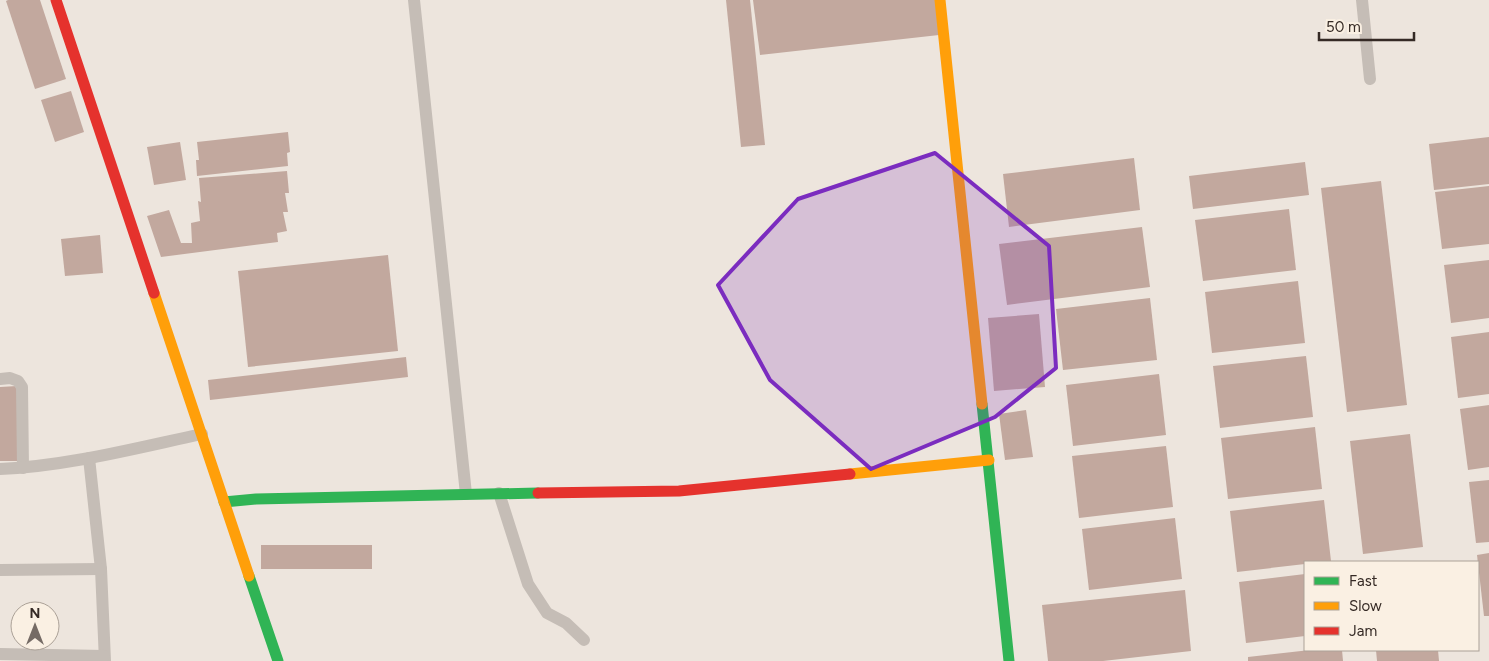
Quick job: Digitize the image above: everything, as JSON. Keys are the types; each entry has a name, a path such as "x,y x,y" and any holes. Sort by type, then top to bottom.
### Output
{"street":[{"path":"56,0 278,661"},
{"path":"414,0 466,494"},
{"path":"940,0 1009,661"},
{"path":"1362,0 1370,79"},
{"path":"0,379 10,378 18,381 22,387 22,468"},
{"path":"0,469 22,468 89,458 202,434"},
{"path":"0,654 104,658 102,569 89,458"},
{"path":"224,502 256,499 499,493 679,491 989,460"},
{"path":"499,493 528,584 547,613 566,623 584,640"},
{"path":"0,570 102,569"}],"highlighted area":[{"path":"935,153 1049,246 1056,368 995,417 871,469 770,380 718,285 798,199"}],"building":[{"path":"40,0 66,79 35,89 6,1"},
{"path":"726,0 750,0 765,145 741,147"},
{"path":"753,0 936,0 939,35 760,55"},
{"path":"71,91 84,132 55,142 41,100"},
{"path":"288,132 290,152 287,153 288,166 197,176 196,160 199,160 197,142"},
{"path":"1489,137 1489,184 1434,190 1429,144"},
{"path":"180,142 186,180 154,185 147,147"},
{"path":"1134,158 1140,210 1009,227 1003,174"},
{"path":"1305,162 1309,195 1193,209 1189,176"},
{"path":"287,171 289,193 285,193 288,212 283,212 287,231 277,233 278,242 161,257 147,216 169,210 181,243 192,243 191,223 200,221 198,201 201,202 199,178"},
{"path":"1381,181 1407,405 1347,412 1321,188"},
{"path":"1489,186 1489,244 1442,249 1435,192"},
{"path":"1289,209 1296,270 1203,281 1195,220"},
{"path":"1142,227 1150,287 1007,305 999,244"},
{"path":"100,235 103,273 65,276 61,239"},
{"path":"388,255 398,351 248,367 238,271"},
{"path":"1489,260 1489,318 1451,323 1444,265"},
{"path":"1298,281 1305,343 1212,353 1205,292"},
{"path":"1150,298 1157,360 1063,370 1056,309"},
{"path":"1039,314 1045,387 994,391 988,318"},
{"path":"1489,332 1489,394 1458,398 1451,337"},
{"path":"1306,356 1313,417 1220,428 1213,366"},
{"path":"406,357 408,377 210,400 208,380"},
{"path":"1159,374 1166,435 1073,446 1066,385"},
{"path":"17,386 18,461 0,461 0,387"},
{"path":"1489,405 1489,467 1468,470 1460,409"},
{"path":"1026,410 1033,457 1005,460 999,414"},
{"path":"1315,427 1322,489 1228,499 1221,438"},
{"path":"1410,434 1423,547 1363,554 1350,441"},
{"path":"1166,446 1173,507 1079,518 1072,456"},
{"path":"1489,480 1489,542 1476,543 1469,482"},
{"path":"1324,500 1331,561 1304,561 1304,564 1237,572 1230,511"},
{"path":"1175,518 1182,579 1089,590 1082,529"},
{"path":"261,545 372,545 372,569 261,569"},
{"path":"1489,553 1489,616 1484,616 1477,555"},
{"path":"1304,574 1304,636 1246,643 1239,582"},
{"path":"1185,590 1191,651 1103,661 1048,661 1042,605"},
{"path":"1304,651 1342,651 1343,661 1248,661 1248,657"},
{"path":"1376,651 1438,651 1439,661 1377,661"}],"traffic: fast":[{"path":"982,404 1009,661"},
{"path":"224,502 256,499 538,493"},
{"path":"249,576 278,661"}],"traffic: slow":[{"path":"940,0 982,404"},
{"path":"154,293 249,576"},
{"path":"850,474 989,460"}],"traffic: jam":[{"path":"56,0 154,293"},
{"path":"538,493 679,491 850,474"}]}
